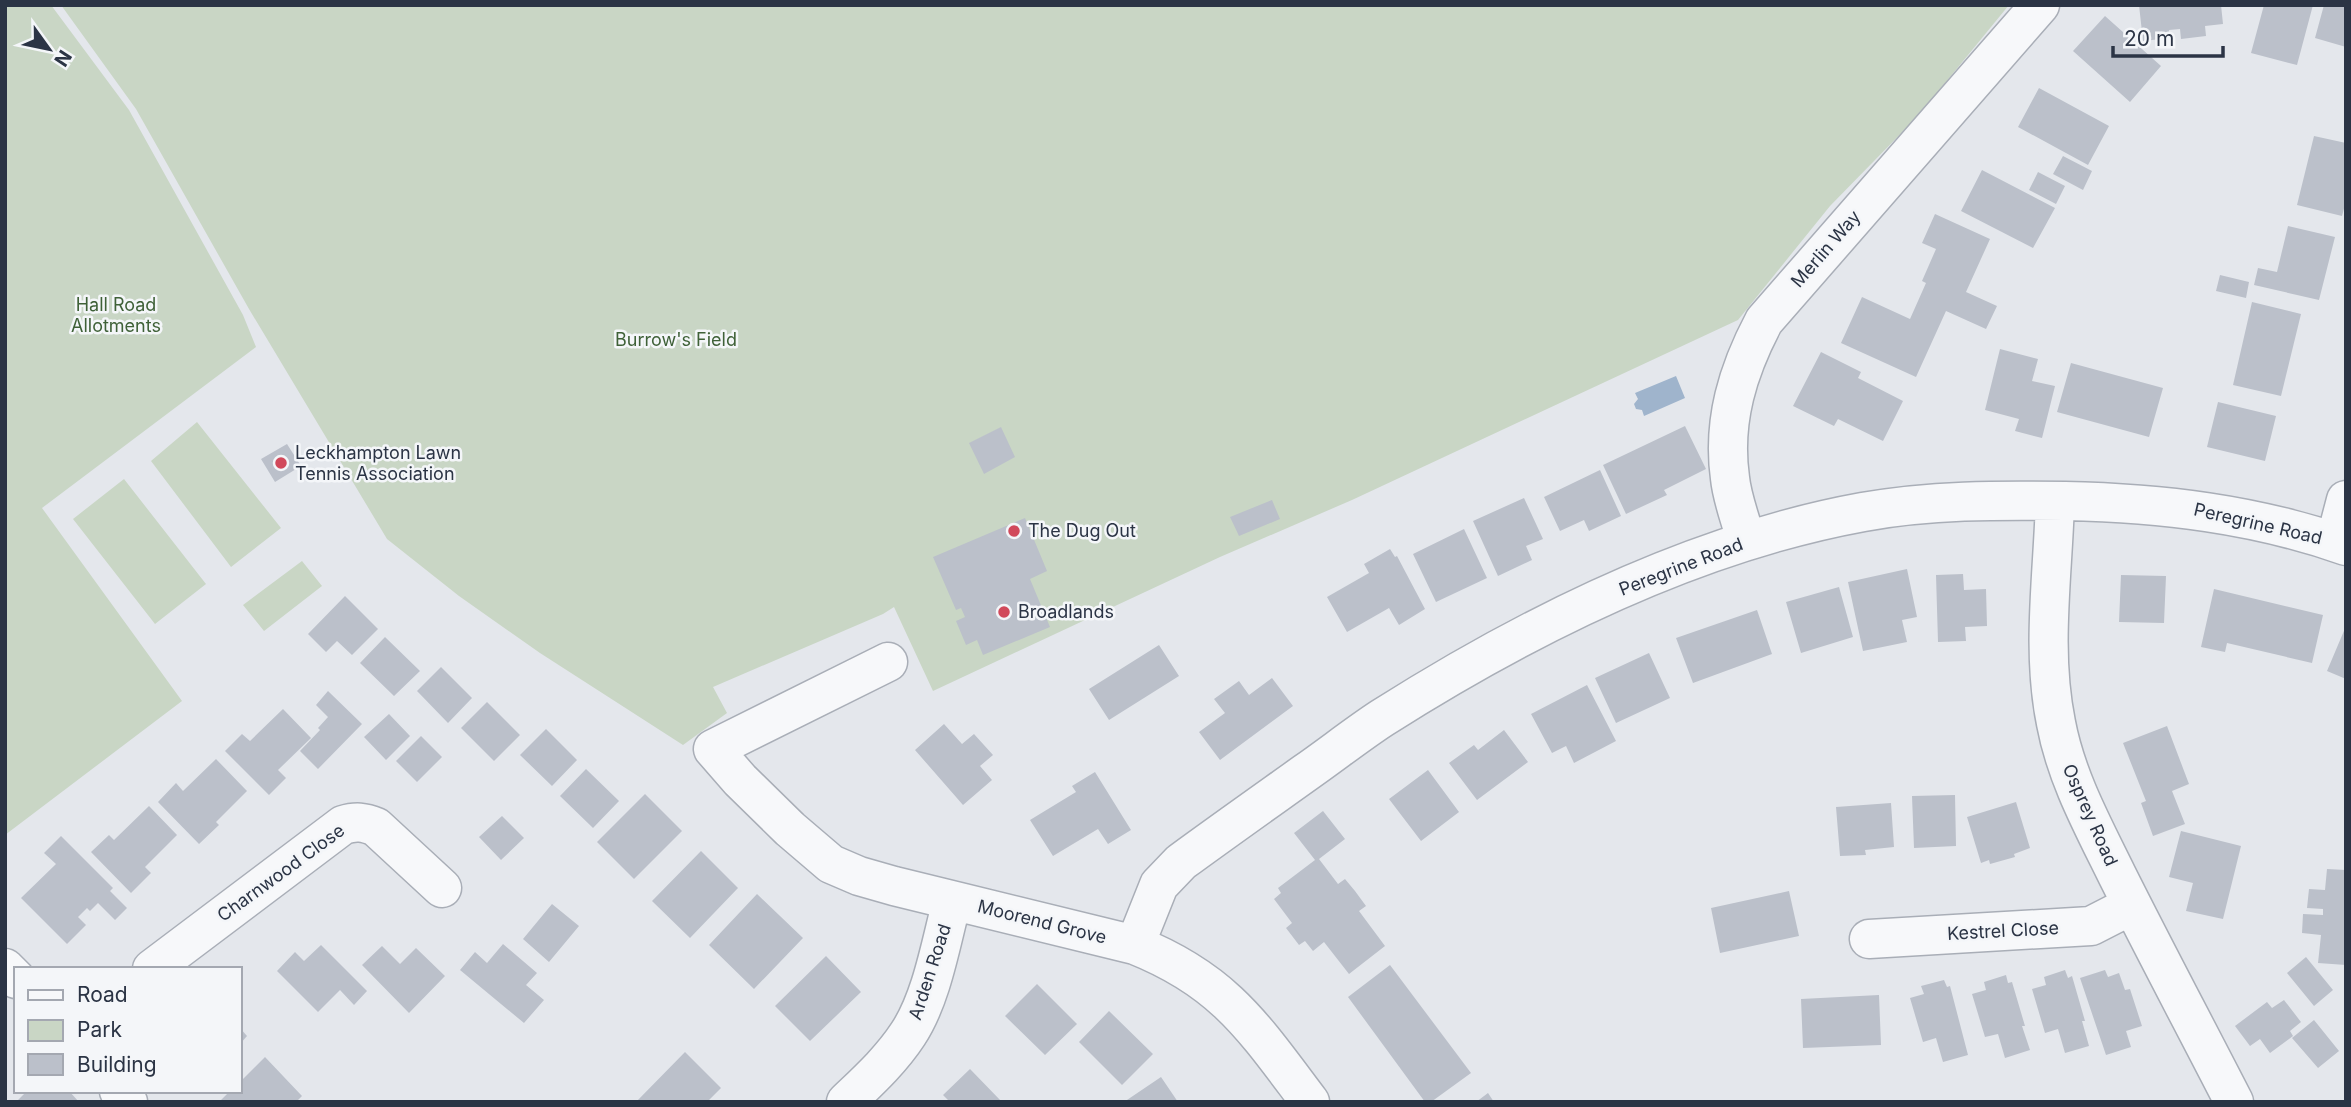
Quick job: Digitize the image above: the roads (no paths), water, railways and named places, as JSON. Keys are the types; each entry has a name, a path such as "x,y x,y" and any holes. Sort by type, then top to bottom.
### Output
{"street":[{"name":"Merlin Way","path":"1746,541 1730,479 1727,443 1739,373 1764,321 2040,5"},
{"path":"2340,544 2346,500"},
{"name":"Peregrine Road","path":"1135,945 1159,885 1181,862 1378,720 1502,647 1583,606 1746,541 1863,512 1961,501 2055,501 2125,502 2194,509 2262,522 2340,544"},
{"name":"Osprey Road","path":"2055,501 2048,639 2056,724 2067,767 2084,809 2234,1102"},
{"name":"Moorend Grove","path":"888,662 713,749 790,829 831,864 859,876 1135,945 1166,957 1218,991 1256,1031 1310,1102"},
{"name":"Charnwood Close","path":"155,967 342,825 366,822 376,827 442,888"},
{"name":"Arden Road","path":"846,1102 885,1064 909,1033 922,1009 952,901"},
{"name":"Kestrel Close","path":"1869,939 2091,926 2132,905"}],"water":[{"path":"1676,376 1685,398 1644,416 1642,410 1636,409 1634,404 1638,399 1635,393"}],"place":[{"name":"Leckhampton Lawn Tennis Association","path":"281,463"},
{"name":"The Dug Out","path":"1014,531"},
{"name":"Broadlands","path":"1004,612"}],"park label":[{"name":"Hall Road Allotments","path":"116,315"},
{"name":"Burrow's Field","path":"676,340"}]}
